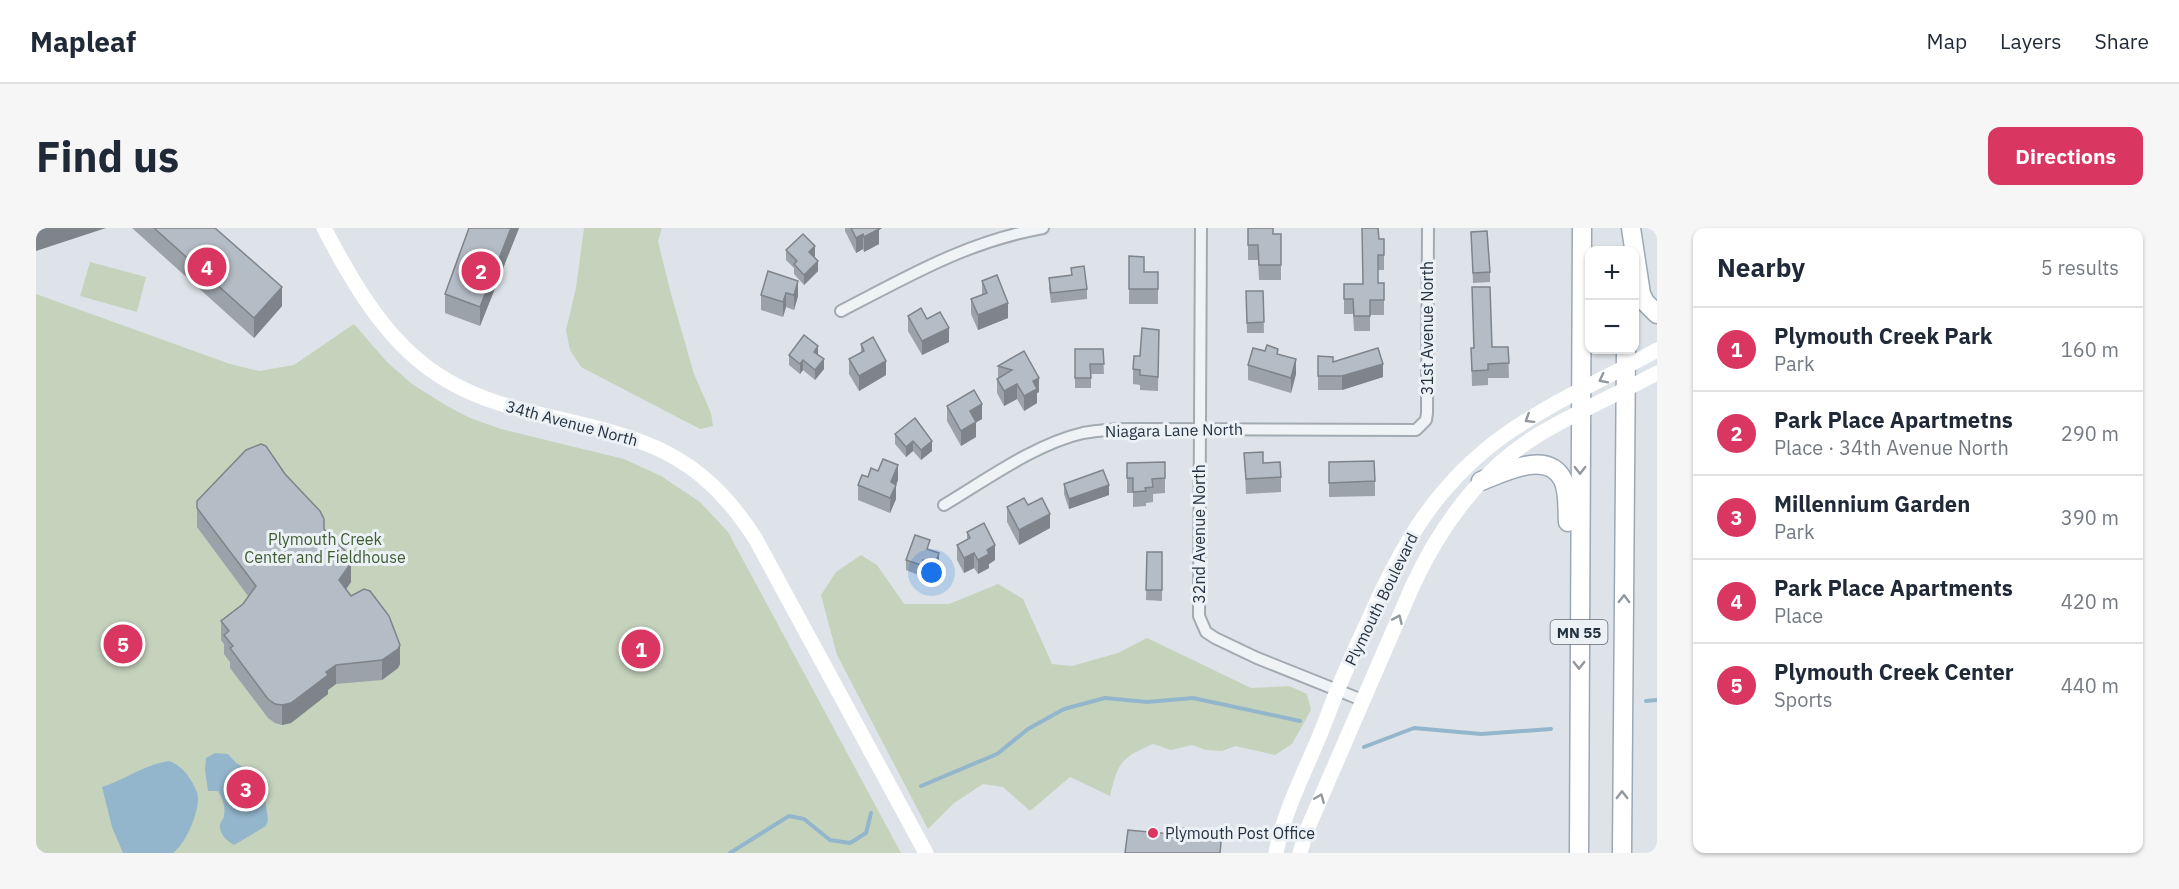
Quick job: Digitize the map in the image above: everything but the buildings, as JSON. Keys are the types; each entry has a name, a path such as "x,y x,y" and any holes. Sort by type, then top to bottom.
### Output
{"main road":[{"name":"MN 55","path":"1579,853 1582,228"},
{"path":"1626,228 1626,246"},
{"path":"1631,228 1641,294 1645,302 1657,314"},
{"name":"MN 55","path":"1622,853 1626,358"},
{"path":"1482,481 1531,464 1552,469 1563,480 1567,497 1568,567 1579,622"}],"street":[{"name":"34th Avenue North","path":"324,228 372,309 396,338 432,371 461,388 495,403 634,437 673,456 711,484 730,503 754,538 926,853"},
{"path":"842,311 969,247 1009,234 1043,228"},
{"name":"32nd Avenue North","path":"1201,228 1198,616 1206,632 1215,638 1257,658 1362,700"},
{"name":"31st Avenue North","path":"1421,426 1426,420 1427,413 1428,228"},
{"path":"1626,358 1657,350"},
{"name":"Plymouth Boulevard","path":"1276,853 1281,830 1295,790 1337,690 1402,550 1423,516 1448,486 1504,435 1580,391 1626,358"},
{"path":"1626,390 1657,373"},
{"name":"Plymouth Boulevard","path":"1300,853 1306,832 1362,700 1422,565 1446,523 1482,481 1524,444 1626,390"},
{"name":"Niagara Lane North","path":"944,505 1034,452 1082,434 1107,429 1408,431 1421,426"}],"green space":[{"path":"584,228 662,228 658,241 671,294 694,374 711,413 713,426 700,429 581,367 570,350 566,330 576,288"},
{"path":"90,262 146,277 137,312 80,296"},
{"name":"Plymouth Creek Center and Fieldhouse","path":"36,294 230,364 259,371 294,365 354,324 387,362 412,384 470,418 501,429 624,459 661,476 700,502 728,532 901,853 36,853"},
{"path":"861,555 877,565 904,604 949,604 998,584 1023,599 1052,664 1072,666 1118,653 1147,638 1251,688 1289,686 1307,694 1311,710 1292,744 1275,755 1235,746 1222,751 1206,750 1192,745 1171,750 1153,744 1133,753 1122,763 1115,776 1110,796 1070,777 1030,811 1003,787 983,784 954,803 928,829 837,655 821,595 836,572"}],"water":[{"path":"215,753 228,754 236,763 252,772 264,792 268,820 266,826 234,845 221,831 224,805 221,796 218,791 208,791 206,758"},
{"path":"169,761 186,773 197,792 197,807 188,834 173,853 123,853 112,827 102,787 152,765"}],"waterway":[{"path":"921,786 997,754 1028,729 1064,709 1105,698 1147,702 1193,698 1300,721"},
{"path":"1646,701 1657,700"},
{"path":"1364,747 1414,728 1481,734 1551,729"},
{"path":"730,853 789,816 804,819 830,840 850,843 866,833 871,813"}],"place":[{"name":"Park Place Apartments","path":"207,267"},
{"name":"Park Place Apartmetns","path":"481,271"},
{"name":"Plymouth Creek Center","path":"123,644"},
{"name":"Plymouth Creek Park","path":"641,649"},
{"name":"Millennium Garden","path":"246,789"},
{"name":"Plymouth Post Office","path":"1153,833"}]}
